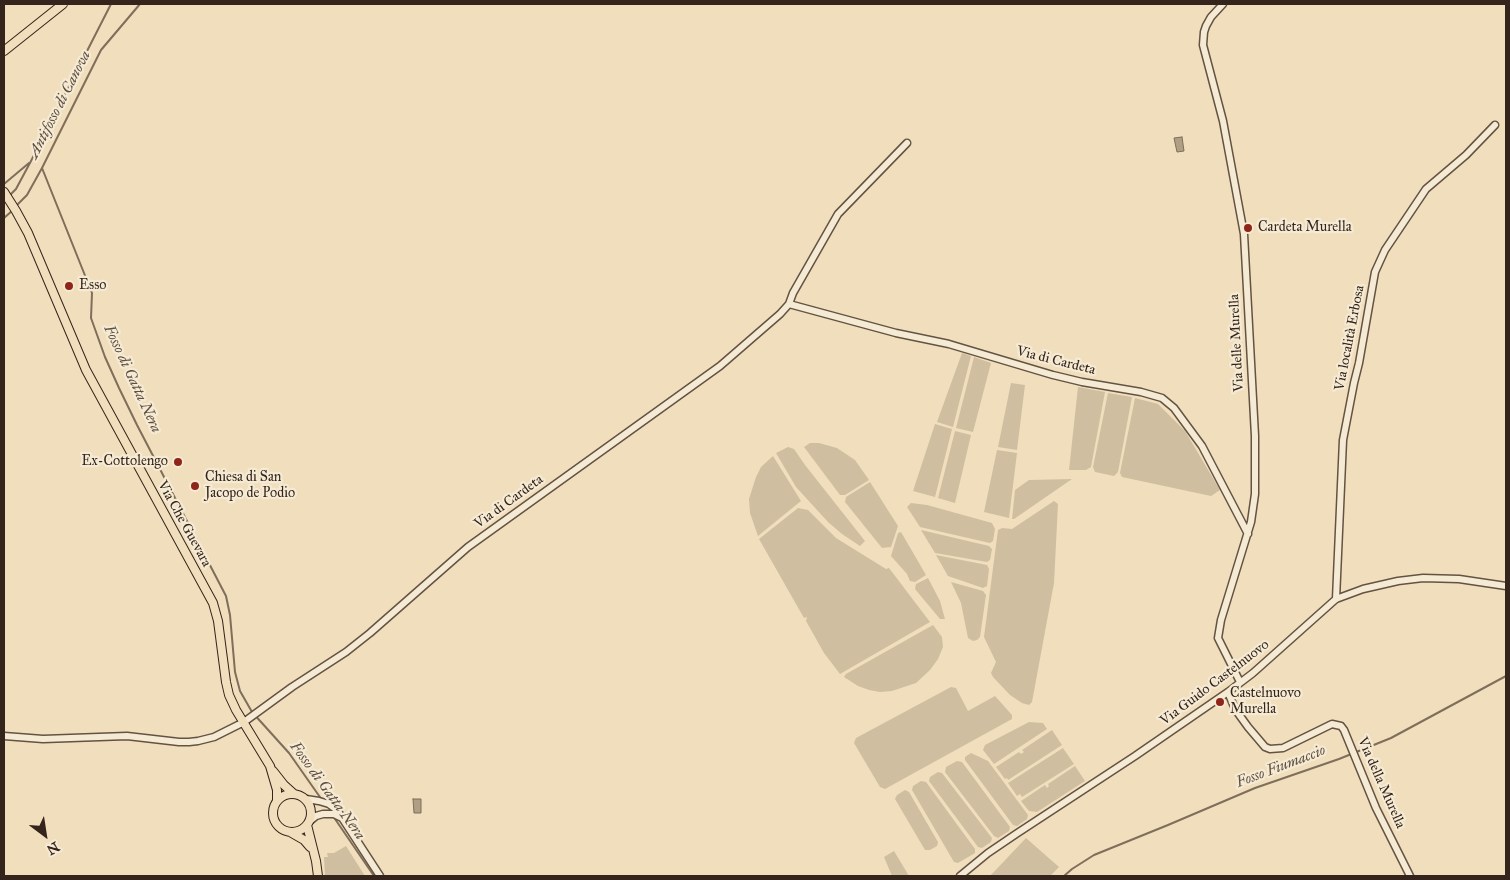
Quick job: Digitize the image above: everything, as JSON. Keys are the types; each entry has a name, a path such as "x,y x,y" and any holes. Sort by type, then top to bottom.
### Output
{"main road":[{"path":"4,52 63,4"},
{"name":"Via Che Guevara","path":"4,192 19,216 36,251 86,370 212,603 219,628 228,691 234,705 250,718 270,766 277,790 277,801"},
{"name":"Via Che Guevara","path":"270,766 278,778 294,794"},
{"path":"313,851 304,840 281,829 275,822 273,810 277,801 286,794 301,795 306,799 312,810 308,823 318,876"},
{"path":"290,832 301,830 308,823"}],"street":[{"name":"Via delle Murella","path":"1223,4 1211,17 1206,26 1203,45 1223,121 1244,234 1255,436 1255,494 1252,522 1221,620 1218,638 1240,682"},
{"name":"Via località Erbosa","path":"1336,599 1343,440 1375,272 1385,250 1426,189 1466,155 1496,125"},
{"name":"Via di Cardeta","path":"4,736 43,739 138,736 162,741 189,742 214,737 250,718 352,647 468,547 720,366 780,314 789,304 838,214 908,143"},
{"name":"Via di Cardeta","path":"789,304 896,333 949,344 1023,367 1082,382 1141,392 1162,398 1174,408 1202,446 1248,534"},
{"name":"Via Guido Castelnuovo","path":"960,876 988,852 1150,746 1228,692 1253,673 1336,599 1363,589 1398,581 1423,578 1459,579 1506,586"},
{"name":"Via della Murella","path":"1228,692 1235,709 1248,727 1265,747 1270,749 1283,748 1332,724 1341,726 1376,808 1410,876"},
{"path":"306,799 320,801 337,810 380,876"},
{"path":"308,823 320,814 331,814 343,818"}],"shaded area":[{"path":"1182,137 1184,151 1177,152 1174,138"},
{"path":"962,353 971,356 953,427 937,422"},
{"path":"974,357 991,363 973,432 956,428"},
{"path":"1011,383 1025,385 1017,450 998,447"},
{"path":"1078,387 1105,392 1091,467 1086,470 1069,470"},
{"path":"1108,393 1132,397 1118,472 1114,476 1095,472 1093,467"},
{"path":"1135,398 1158,404 1185,431 1220,490 1211,496 1122,477 1120,473"},
{"path":"935,424 952,429 935,497 913,491"},
{"path":"955,431 971,435 955,503 938,498"},
{"path":"810,443 819,443 837,448 855,460 869,480 845,495 840,495 804,447"},
{"path":"788,447 794,449 865,541 860,546 828,522 796,487 776,453"},
{"path":"997,450 1017,453 1009,518 984,512"},
{"path":"773,456 801,501 758,536 750,513 749,499 761,467"},
{"path":"1072,479 1012,519 1015,490 1029,480"},
{"path":"870,482 898,526 891,547 882,548 845,502 846,497"},
{"path":"1054,501 1058,504 1054,583 1032,702 1029,705 1010,695 993,677 991,673 996,662 984,637 998,530 1002,528 1012,529"},
{"path":"911,503 927,505 992,523 995,529 993,541 990,543 920,527 907,507"},
{"path":"798,508 808,510 836,538 886,569 889,568 930,622 840,674 824,653 806,621 807,617 804,618 759,539"},
{"path":"921,530 989,546 992,549 990,560 987,562 935,553"},
{"path":"901,532 926,575 915,582 910,581 907,574 891,556 898,533"},
{"path":"936,555 987,565 989,569 987,586 983,588 948,576"},
{"path":"928,578 940,601 945,619 940,619 915,589 916,584"},
{"path":"951,582 983,591 986,595 980,637 977,640 973,641 968,638 961,603"},
{"path":"933,625 942,637 943,647 938,659 930,670 916,683 892,691 880,692 858,686 844,677 846,674"},
{"path":"951,687 956,688 968,711 995,696 1012,715 1012,719 885,789 880,787 854,743 856,738"},
{"path":"1029,722 1043,723 1047,729 994,764 983,750 985,745"},
{"path":"1052,730 1062,745 1008,780 1007,778 1005,779 996,767 1019,752 1021,754 1024,752 1022,750"},
{"path":"1063,748 1074,764 1022,797 1020,794 1017,796 1008,783"},
{"path":"971,753 988,761 1028,815 1027,819 1017,826 1013,825 965,760 965,757"},
{"path":"957,761 962,762 1010,827 1009,831 998,838 994,836 945,772 946,767"},
{"path":"1075,766 1085,781 1037,812 1029,811 1021,801 1045,785 1047,788 1048,784"},
{"path":"938,772 942,773 992,838 991,842 982,848 978,847 929,781 930,777"},
{"path":"921,781 926,782 975,849 975,853 958,863 954,862 912,790 913,786"},
{"path":"905,790 909,792 938,842 937,846 930,850 925,850 895,799 897,795"},
{"path":"413,799 421,799 421,813 414,813"},
{"path":"1026,838 1059,867 1050,876 990,876"},
{"path":"346,846 365,876 325,876 324,857 328,857 327,853 334,853"},
{"path":"894,851 909,876 892,876 884,857"}],"waterway":[{"path":"9,196 16,189 31,161 111,4"},
{"name":"Antifosso di Canova","path":"16,206 27,195 42,168 101,50 140,4"},
{"path":"4,184 29,163"},
{"name":"Fosso di Gatta Nera","path":"42,168 92,293 91,318 105,357 137,425 226,596 230,615 235,672 240,691 252,712 289,753 322,800"},
{"name":"Antifosso di Canova","path":"4,218 13,210"},
{"name":"Fosso Fiumaccio","path":"1064,876 1094,855 1255,788 1339,759 1391,738 1506,676"},
{"name":"Fosso di Gatta Nera","path":"333,816 374,876"}],"place":[{"name":"Cardeta Murella","path":"1248,228"},
{"name":"Esso","path":"69,286"},
{"name":"Ex-Cottolengo","path":"178,462"},
{"name":"Chiesa di San Jacopo de Podio","path":"195,486"},
{"name":"Castelnuovo Murella","path":"1220,702"}]}
